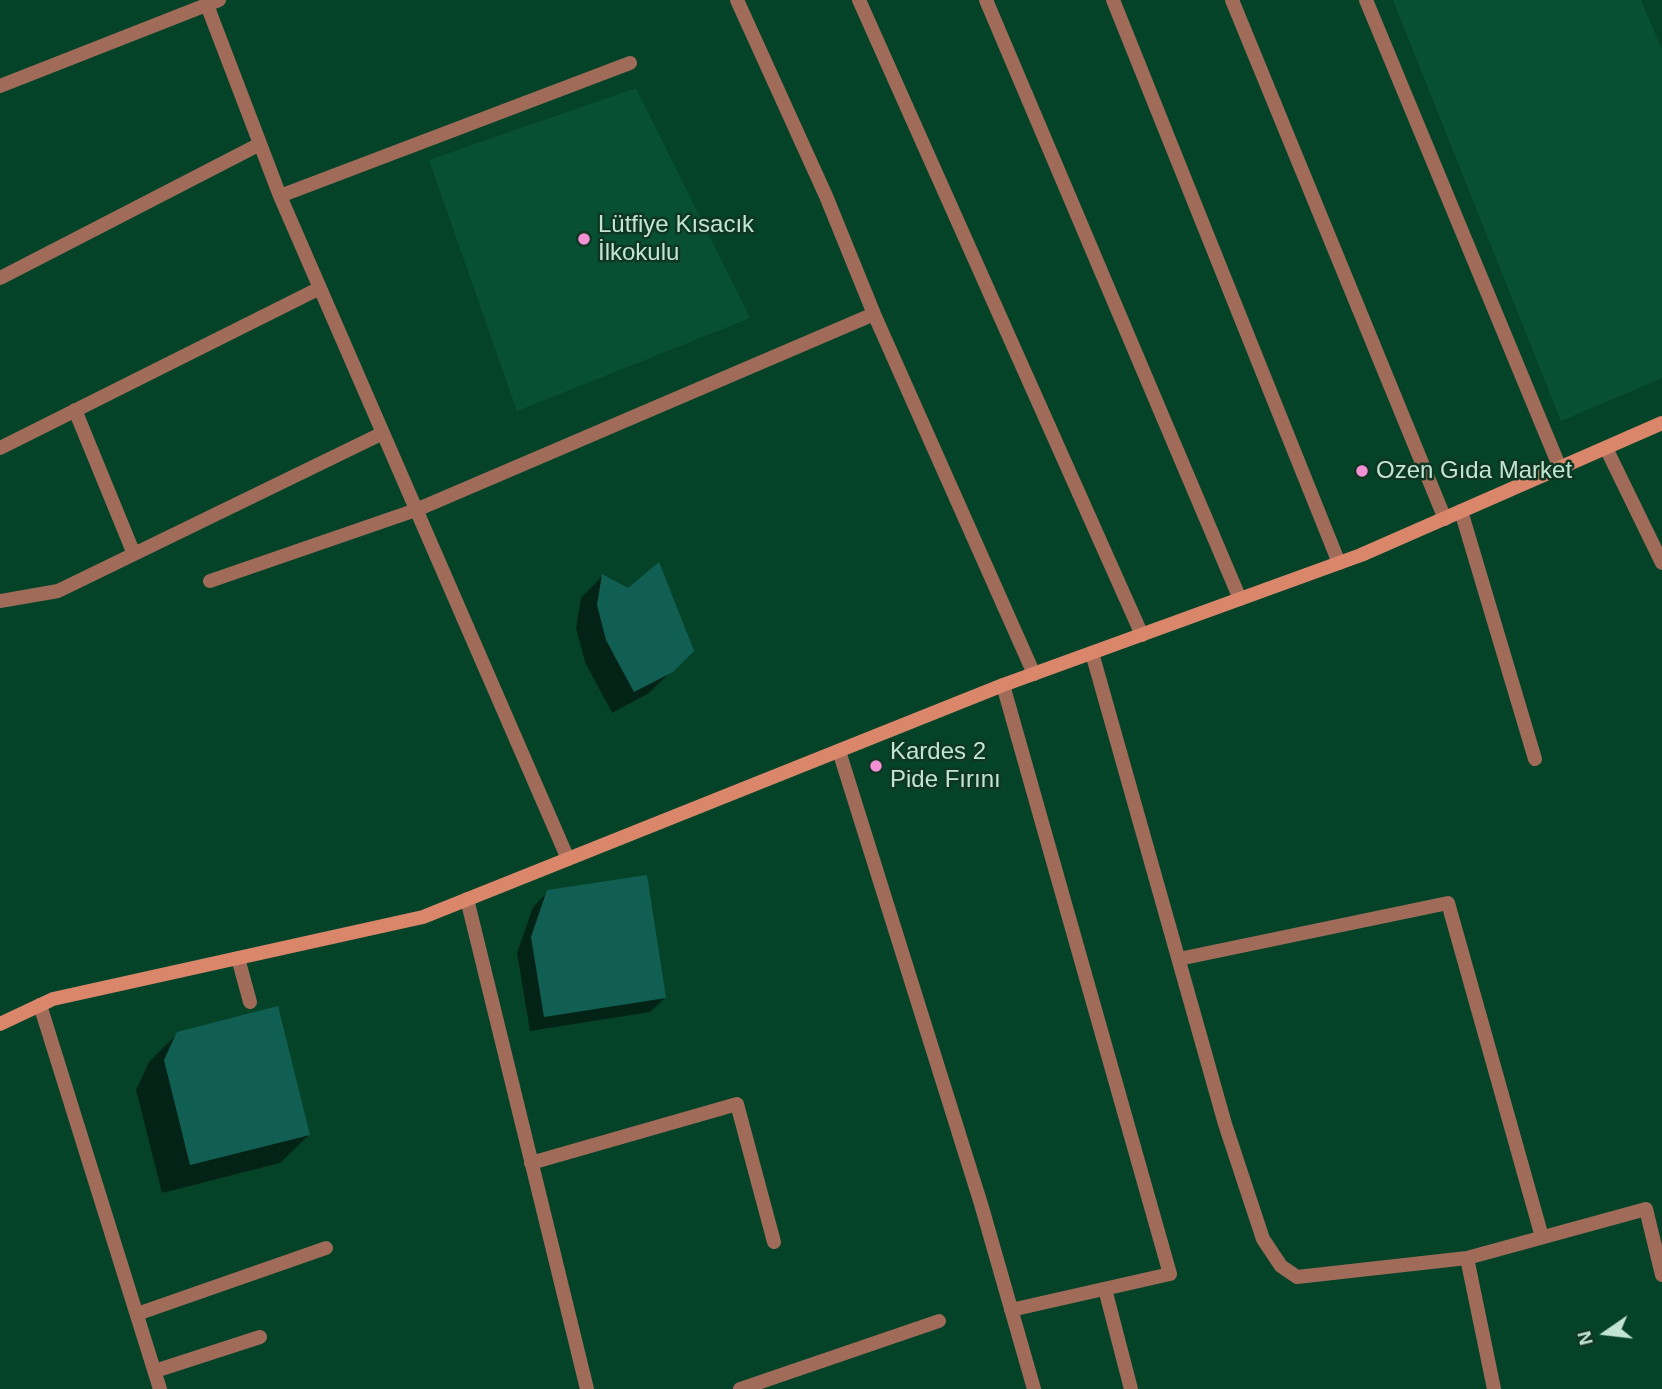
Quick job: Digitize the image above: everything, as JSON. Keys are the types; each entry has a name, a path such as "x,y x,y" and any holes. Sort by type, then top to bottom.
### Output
{"street":[{"path":"737,0 826,196 874,314 1034,674"},
{"path":"859,0 1142,635"},
{"path":"986,0 1240,599"},
{"path":"1113,0 1339,563"},
{"path":"1233,0 1445,519"},
{"path":"1367,0 1560,468"},
{"path":"0,86 213,3 280,196 568,859"},
{"path":"280,196 630,63"},
{"path":"0,278 260,144"},
{"path":"0,448 320,288"},
{"path":"209,581 416,510 874,314"},
{"path":"75,410 134,554"},
{"path":"0,1024 53,999 423,917 1003,685 1339,563 1662,423"},
{"path":"0,601 58,591 383,433"},
{"path":"1606,448 1662,563"},
{"path":"1461,511 1535,759"},
{"path":"1092,653 1225,1124 1263,1239 1281,1266 1297,1277 1467,1258 1647,1209 1662,1275"},
{"path":"1003,685 1170,1274 1011,1310"},
{"path":"839,751 977,1191 1034,1389"},
{"path":"467,899 587,1389"},
{"path":"1179,959 1448,903 1542,1237"},
{"path":"238,958 250,1002"},
{"path":"40,1005 160,1389"},
{"path":"531,1163 737,1104 774,1242"},
{"path":"137,1314 326,1248"},
{"path":"1467,1258 1494,1389"},
{"path":"1105,1289 1131,1389"},
{"path":"740,1389 939,1321"},
{"path":"155,1371 260,1337"}],"shaded area":[{"path":"1393,0 1641,0 1662,50 1662,378 1561,421"},
{"name":"Lütfiye Kısacık İlkokulu","path":"636,88 750,318 517,411 429,160"}],"building":[{"path":"659,562 694,651 673,672 634,692 606,640 597,605 602,574 628,588"},
{"path":"647,875 666,998 544,1017 531,937 547,890"},
{"path":"278,1006 310,1135 190,1165 164,1060 177,1032"}],"place":[{"name":"Lütfiye Kısacık İlkokulu","path":"584,239"},
{"name":"Ozen Gıda Market","path":"1362,471"},
{"name":"Kardes 2 Pide Fırını","path":"876,766"}]}
